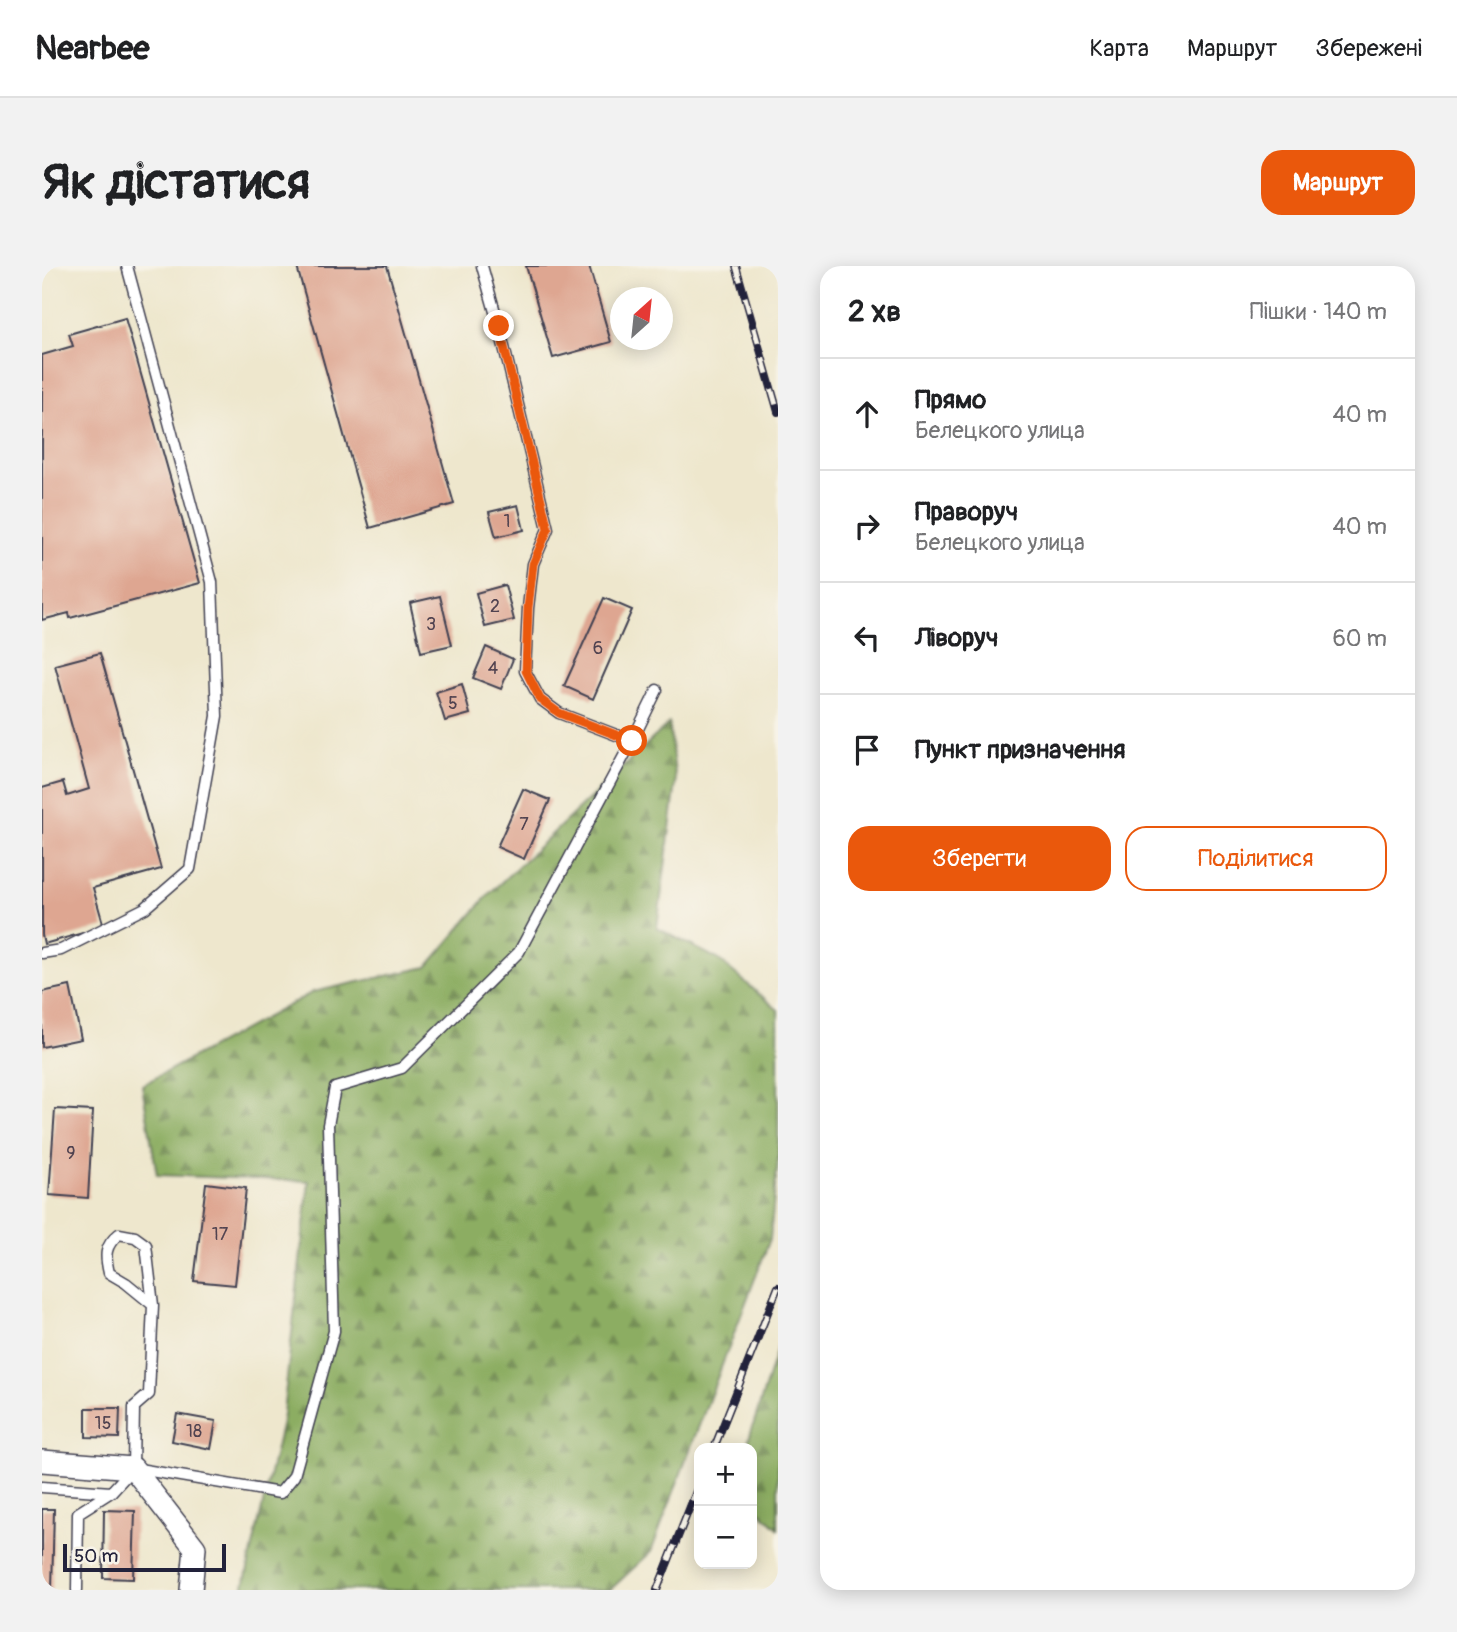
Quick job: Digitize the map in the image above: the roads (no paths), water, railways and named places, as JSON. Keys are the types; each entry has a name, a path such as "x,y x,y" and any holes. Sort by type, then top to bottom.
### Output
{"street":[{"path":"42,1461 134,1468 195,1548 191,1590"}],"lane":[{"path":"42,953 61,950 145,908 190,869 217,716 212,582 127,266"},
{"path":"482,266 548,529 533,564 528,608 526,671 540,699 559,713 632,741"},
{"path":"134,1468 279,1493 294,1476 334,1331 328,1125 335,1087 402,1068 519,952 657,690"},
{"path":"78,1590 78,1514 111,1492 134,1468 134,1407 149,1394 153,1305 146,1245 135,1237 119,1234 110,1242 105,1255 109,1273 153,1305"},
{"path":"42,1487 111,1492"}],"railway":[{"path":"736,266 778,412"},
{"path":"716,1443 778,1287"},
{"path":"657,1590 694,1497"}]}
